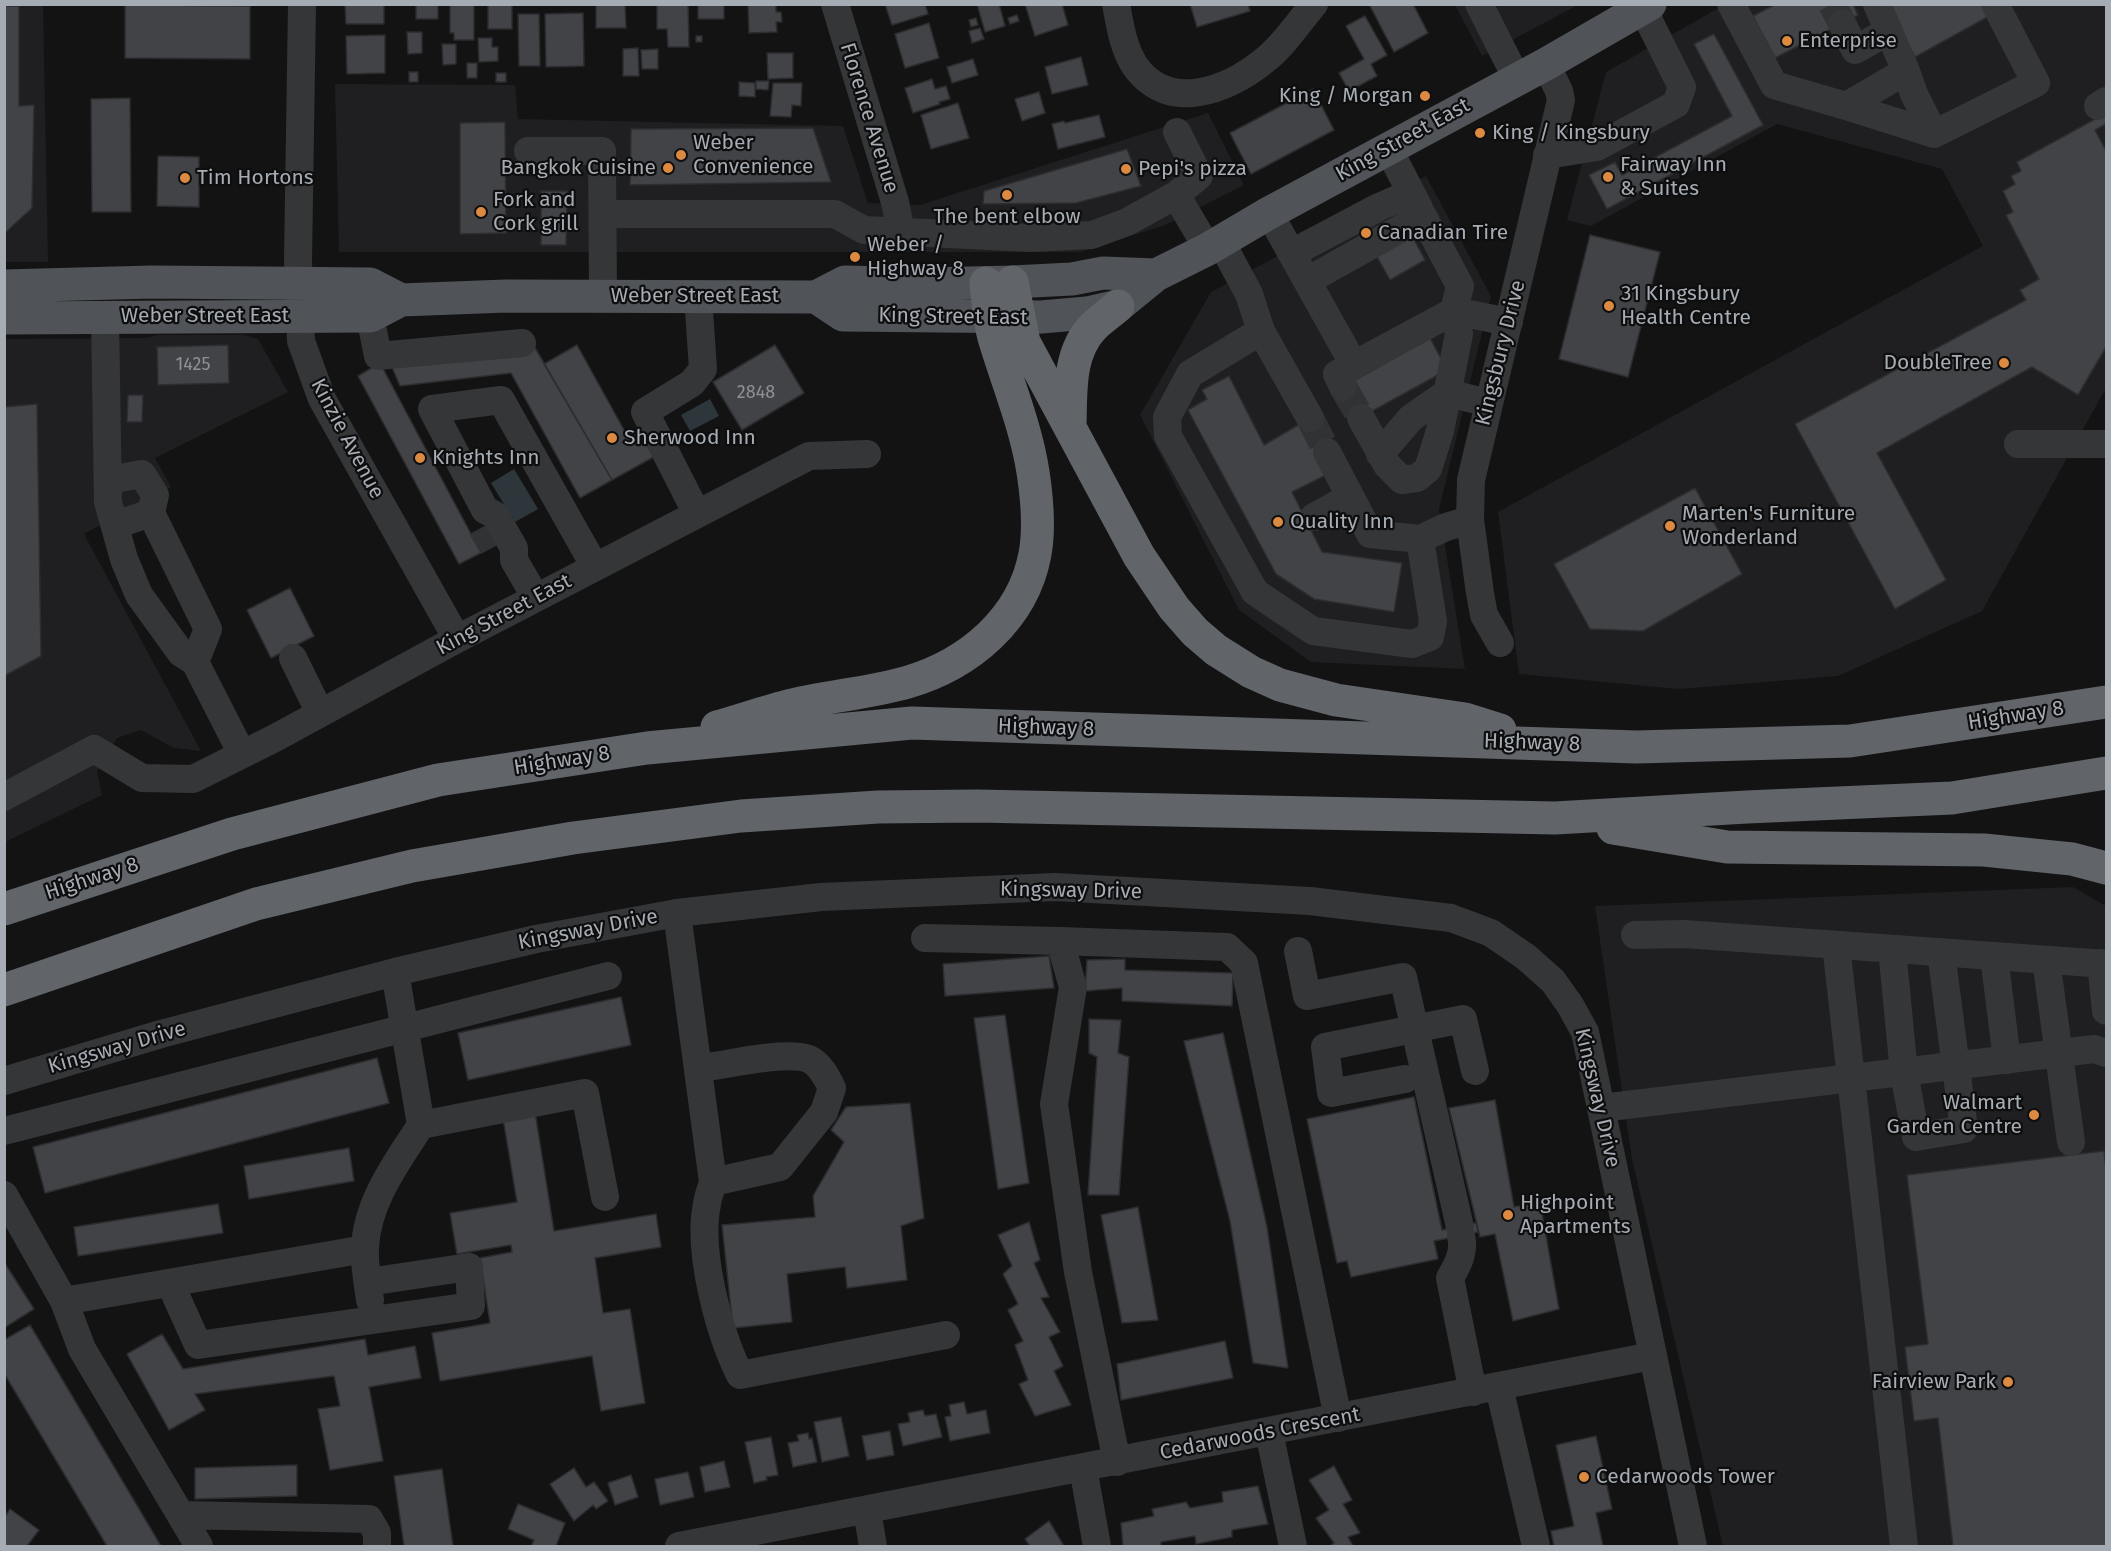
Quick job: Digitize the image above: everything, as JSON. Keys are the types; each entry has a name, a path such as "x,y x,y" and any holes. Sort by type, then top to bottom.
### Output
{"highway":[{"path":"647,748 790,705 906,683 936,673 960,661 985,642 1005,619 1025,588 1035,554 1038,518 1033,471 1016,406 999,282"},
{"path":"1070,428 1071,375 1079,348 1092,328 1118,306"},
{"path":"1004,318 1024,342 1139,556 1160,588 1195,632 1216,650 1251,672 1280,685 1336,700 1465,719 1539,743"},
{"name":"Highway 8","path":"4,909 232,834 438,780 647,748 912,723 1637,747 1850,741 2106,702"},
{"path":"4,990 256,904 412,866 573,838 741,816 878,807 978,806 1556,818 1952,798 2106,773"},
{"path":"1556,818 1727,847 1984,850 2072,859 2106,868"}],"main road":[{"name":"King Street East","path":"816,297 843,315 1004,318 1065,316 1118,306 1156,275 1214,246 1269,213 1647,7"},
{"name":"King Street East","path":"999,282 1072,279 1103,273 1156,275"},
{"name":"Weber Street East","path":"4,286 152,282 370,284 401,300"},
{"name":"Weber Street East","path":"4,318 370,316 401,300 603,296 816,297 845,282 999,282"}],"street":[{"name":"Kinzie Avenue","path":"302,4 299,282 301,341 322,399 457,639"},
{"name":"Florence Avenue","path":"835,4 895,202 901,232"},
{"path":"1116,4 1125,43 1135,66 1151,82 1165,90 1186,94 1211,90 1236,80 1267,59 1314,4"},
{"name":"Kingsbury Drive","path":"1479,4 1531,72 1559,91 1560,100 1471,480 1470,520 1484,615 1500,643"},
{"path":"1731,4 1774,85 1934,134 2036,83 1995,4"},
{"path":"1877,4 1883,35 1906,70 1914,94 1934,134"},
{"path":"1547,155 1597,147 1676,104 1682,87 1647,7"},
{"path":"1852,14 1883,35"},
{"path":"1846,106 1906,70"},
{"path":"603,214 835,214 864,230 1030,238 1092,235 1127,222 1176,195 1199,176 1177,132"},
{"path":"1361,418 1387,465 1402,480 1417,478 1428,469 1440,431 1453,374 1459,334 1454,311 1460,286 1388,148"},
{"path":"528,151 602,151 603,296"},
{"path":"1176,195 1249,294 1261,331 1310,418"},
{"path":"1292,253 1365,232 1417,204"},
{"path":"1269,213 1307,282 1345,375 1454,311 1509,322"},
{"path":"1307,282 1365,232"},
{"path":"697,514 645,412 692,383 703,369 698,296"},
{"path":"105,316 108,502 124,559 139,595 181,653 195,662 242,754"},
{"path":"370,316 378,356 522,343"},
{"path":"1261,331 1190,374 1167,417 1168,436 1255,592 1313,631 1412,644 1430,637 1432,621 1420,539"},
{"path":"1380,454 1411,418 1447,393 1490,403"},
{"path":"536,598 494,536 432,409 501,400 595,567"},
{"path":"2018,444 2106,444"},
{"path":"1328,452 1370,534 1420,539 1446,527 1470,520"},
{"name":"King Street East","path":"4,797 94,748 142,778 193,779 809,456 867,454"},
{"path":"108,480 142,474 155,495 151,513 208,629 195,662"},
{"path":"1314,517 1350,497"},
{"path":"114,525 151,513"},
{"path":"293,658 320,713"},
{"name":"Kingsway Drive","path":"4,1081 161,1034 395,972 536,939 677,914 821,897 1055,887 1310,901 1451,918 1491,933 1526,957 1553,981 1585,1032 1693,1546"},
{"path":"677,914 714,1182 706,1205 704,1248 720,1329 740,1375 946,1335"},
{"path":"1635,935 1684,934 2104,964 2106,1011"},
{"path":"925,938 1227,947 1244,963 1338,1418"},
{"path":"1060,941 1073,987 1054,1104 1078,1272 1117,1462"},
{"path":"1836,945 1904,1546"},
{"path":"1892,949 1904,1073 1916,1137 1964,1129 1954,1067 1941,952"},
{"path":"1298,951 1307,996 1403,977 1461,1231 1463,1244 1460,1260 1450,1278 1536,1546"},
{"path":"1994,956 2007,1060"},
{"path":"2046,960 2071,1142"},
{"path":"372,1320 364,1249 371,1215 389,1173 421,1125 395,972"},
{"path":"4,1131 609,976"},
{"path":"1405,1079 1331,1093 1325,1047 1412,1019"},
{"path":"1363,1021 1463,1019 1475,1071"},
{"path":"1601,1108 1851,1080 2094,1049 2106,1053"},
{"path":"698,1069 792,1055 810,1060 825,1075 832,1088 824,1112 780,1167 714,1182"},
{"path":"421,1125 585,1093 605,1197"},
{"path":"4,1195 64,1301 82,1349 199,1546"},
{"path":"64,1301 364,1249"},
{"path":"170,1283 198,1345 471,1306 469,1267 368,1282"},
{"name":"Cedarwoods Crescent","path":"680,1546 1652,1356"},
{"path":"1269,1432 1293,1546"},
{"path":"1083,1468 1097,1546"},
{"path":"867,1511 873,1546"},
{"path":"182,1515 369,1519 377,1533 377,1546"}],"shaded area":[{"path":"4,5 43,5 48,262 5,262"},
{"path":"1455,5 1578,5 1482,56"},
{"path":"1724,5 2106,5 2106,388 1982,611 1838,676 1679,689 1519,674 1498,512 1983,246 1942,169 1777,124 1591,226 1567,220 1606,72"},
{"path":"335,84 515,85 518,119 843,126 868,203 920,205 1208,113 1244,185 1165,225 1080,252 339,252"},
{"path":"1426,176 1491,296 1439,509 1465,669 1311,662 1239,610 1140,415 1211,292"},
{"path":"158,335 244,335 258,339 288,392 155,458 171,487 84,534 201,751 174,748 141,730 117,738 97,771 102,795 5,842 5,339 146,338"},
{"path":"710,399 719,416 690,431 681,415"},
{"path":"514,469 538,509 515,522 491,483"},
{"path":"2073,887 2106,906 2106,1546 1723,1546 1632,1159 1595,906"}],"building":[{"path":"345,4 384,4 384,24 346,24"},
{"path":"416,4 438,4 438,19 416,19"},
{"path":"450,4 474,4 474,40 454,40 454,33 450,33"},
{"path":"488,4 512,4 512,29 488,29"},
{"path":"625,4 626,28 596,28 596,5"},
{"path":"657,4 688,4 689,47 668,47 667,29 657,29"},
{"path":"698,4 724,4 724,19 698,19"},
{"path":"748,4 776,4 776,12 781,12 782,22 776,22 777,32 749,33"},
{"path":"885,4 925,4 928,14 892,25"},
{"path":"977,4 999,4 1005,26 985,32"},
{"path":"1025,4 1062,4 1068,25 1035,36"},
{"path":"1190,4 1248,4 1250,11 1197,27"},
{"path":"1369,4 1413,4 1428,33 1394,52"},
{"name":"Enterprise","path":"1776,4 1853,4 1858,15 1775,58 1753,16"},
{"path":"1887,4 1986,4 1991,15 1915,57"},
{"path":"125,5 250,6 250,59 125,58"},
{"path":"4,6 19,6 19,106 34,105 32,208 6,232 4,232"},
{"path":"583,13 584,66 546,67 545,14"},
{"path":"518,14 539,14 540,66 519,66"},
{"path":"1017,15 1019,21 1010,24 1008,18"},
{"path":"1365,16 1387,55 1371,64 1377,76 1349,91 1339,73 1364,59 1346,26"},
{"path":"976,18 978,25 971,27 969,20"},
{"path":"929,23 939,58 905,68 895,34"},
{"path":"980,28 984,39 972,43 969,31"},
{"path":"407,32 422,32 422,53 408,54"},
{"path":"1714,34 1763,125 1607,209 1589,175 1615,162 1622,175 1732,116 1694,44"},
{"path":"385,35 385,73 347,74 346,36"},
{"path":"696,36 702,36 702,42 696,42"},
{"path":"478,38 492,38 492,47 498,47 498,61 479,62"},
{"path":"442,44 456,44 456,64 443,65"},
{"path":"638,48 639,76 623,76 623,49"},
{"path":"658,49 658,69 642,69 641,50"},
{"path":"767,53 793,53 793,78 768,79"},
{"path":"1081,57 1088,85 1052,94 1045,67"},
{"path":"973,59 978,75 952,83 947,67"},
{"path":"467,63 477,63 477,78 467,78"},
{"path":"409,72 418,72 418,82 409,82"},
{"path":"496,73 506,73 506,82 496,82"},
{"path":"932,79 935,89 946,86 950,99 913,113 905,88"},
{"path":"756,81 769,81 768,90 756,89"},
{"path":"739,82 755,83 755,97 739,96"},
{"path":"773,83 802,83 801,106 792,105 791,117 770,116"},
{"path":"1313,89 1334,130 1251,174 1230,133"},
{"path":"1039,92 1045,113 1022,121 1015,99"},
{"path":"130,98 131,212 92,212 91,99"},
{"path":"958,103 969,138 931,149 921,115"},
{"name":"DoubleTree","path":"2106,113 2106,347 2078,395 2032,367 1877,453 1946,580 1895,609 1795,424 2026,300 2020,290 2039,279 2006,215 2013,212 2003,191 2015,184 2011,176 2021,171 2017,162"},
{"path":"1099,115 1105,137 1058,149 1052,124"},
{"path":"505,122 506,233 460,234 460,123"},
{"path":"2106,124 2106,151 2095,130"},
{"path":"813,128 831,182 630,185 631,129"},
{"path":"1127,149 1141,186 1076,203 983,204 984,191"},
{"path":"158,156 199,157 199,207 157,206"},
{"path":"541,191 567,191 566,245 541,245"},
{"path":"1411,234 1425,260 1390,280 1375,253"},
{"name":"31 Kingsbury Health Centre","path":"1590,235 1660,252 1628,377 1559,359"},
{"path":"1430,338 1447,370 1354,421 1337,390"},
{"path":"228,345 229,383 158,385 157,347"},
{"path":"577,345 629,439 646,429 659,454 612,480 544,364"},
{"path":"775,345 804,393 742,430 713,382"},
{"path":"534,346 612,480 580,498 511,373 400,386 389,360"},
{"path":"380,363 471,534 495,521 504,541 459,564 358,376"},
{"name":"Quality Inn","path":"1229,376 1264,445 1317,414 1336,447 1326,475 1292,492 1322,552 1402,563 1394,612 1314,599 1276,574 1188,410 1207,399 1202,390"},
{"path":"128,395 143,395 142,422 127,422"},
{"path":"37,404 41,656 4,676 4,407"},
{"name":"Marten's Furniture Wonderland","path":"1695,488 1742,574 1643,631 1590,629 1554,564"},
{"path":"290,588 314,636 271,658 247,610"},
{"path":"1049,956 1054,988 945,996 943,964"},
{"path":"1125,959 1125,970 1233,973 1232,1006 1122,1001 1122,988 1085,991 1087,960"},
{"path":"621,997 631,1045 468,1080 458,1033"},
{"path":"1005,1015 1029,1183 998,1189 974,1018"},
{"path":"1089,1019 1121,1020 1118,1053 1129,1057 1119,1195 1088,1195 1097,1057 1089,1053"},
{"path":"1223,1033 1267,1227 1288,1368 1253,1363 1230,1221 1184,1041"},
{"path":"377,1058 389,1103 45,1193 33,1147"},
{"path":"1414,1097 1442,1230 1476,1223 1478,1232 1434,1241 1438,1259 1351,1277 1347,1261 1337,1263 1307,1119"},
{"name":"Highpoint Apartments","path":"1495,1100 1514,1207 1540,1202 1559,1309 1513,1321 1495,1234 1480,1237 1449,1108"},
{"path":"910,1103 924,1218 901,1226 907,1280 847,1288 845,1267 787,1274 792,1322 733,1328 722,1225 815,1217 813,1196 844,1142 831,1130 846,1107"},
{"path":"535,1112 554,1231 656,1214 661,1247 595,1258 603,1313 630,1309 645,1403 601,1411 592,1356 440,1381 432,1333 490,1323 480,1258 512,1252 511,1245 457,1254 450,1213 517,1202 503,1118"},
{"path":"349,1148 354,1181 249,1199 244,1166"},
{"name":"Fairview Park","path":"2104,1151 2106,1169 2106,1546 1953,1546 1938,1418 1914,1421 1905,1347 1928,1344 1907,1175"},
{"path":"218,1204 223,1233 78,1256 74,1227"},
{"path":"1138,1207 1158,1320 1122,1323 1101,1215"},
{"path":"1029,1222 1040,1260 1034,1263 1049,1297 1041,1298 1060,1332 1049,1337 1063,1366 1054,1371 1071,1405 1035,1416 1019,1384 1028,1380 1015,1345 1023,1341 1008,1310 1018,1304 1003,1274 1012,1266 998,1235"},
{"path":"4,1262 34,1309 4,1328"},
{"path":"30,1325 161,1546 107,1546 4,1373 4,1340"},
{"path":"162,1334 183,1369 365,1339 368,1355 415,1346 421,1378 369,1387 383,1461 330,1470 318,1409 340,1406 334,1376 195,1394 205,1410 169,1430 127,1354"},
{"path":"1225,1341 1233,1378 1121,1400 1117,1364"},
{"path":"964,1402 967,1414 986,1410 990,1433 950,1441 945,1417 951,1416 949,1405"},
{"path":"923,1410 925,1416 936,1414 942,1437 903,1446 898,1424 910,1422 908,1413"},
{"path":"841,1417 849,1456 822,1462 814,1422"},
{"path":"890,1431 894,1455 867,1460 862,1436"},
{"path":"808,1433 809,1439 812,1438 817,1462 793,1467 788,1443 799,1441 797,1435"},
{"name":"Cedarwoods Tower","path":"1596,1436 1612,1509 1596,1513 1603,1546 1554,1546 1551,1531 1574,1526 1556,1445"},
{"path":"771,1437 778,1475 766,1477 767,1480 754,1483 745,1442"},
{"path":"724,1461 730,1487 705,1492 700,1467"},
{"path":"297,1465 297,1496 195,1499 195,1468"},
{"path":"1334,1466 1352,1500 1343,1504 1360,1533 1348,1537 1353,1546 1330,1546 1334,1543 1316,1518 1329,1510 1309,1480"},
{"path":"574,1468 586,1487 594,1482 608,1501 596,1509 593,1505 574,1521 550,1484"},
{"path":"442,1469 453,1546 404,1546 394,1476"},
{"path":"688,1472 694,1497 660,1505 655,1479"},
{"path":"631,1475 638,1497 615,1505 608,1483"},
{"path":"1258,1486 1268,1524 1232,1530 1232,1537 1196,1544 1195,1536 1161,1542 1161,1546 1123,1546 1121,1523 1154,1516 1152,1509 1186,1502 1190,1508 1223,1502 1222,1492"},
{"path":"518,1504 565,1523 556,1546 531,1546 534,1540 508,1529"},
{"path":"10,1509 39,1530 27,1546 4,1546 4,1518"},
{"path":"1049,1521 1064,1546 1030,1546 1025,1539"}],"tunnel":[{"path":"1832,4 1842,23"},
{"path":"1343,387 1361,418"},
{"path":"1310,418 1327,452"},
{"path":"482,528 493,547"}],"place":[{"name":"Enterprise","path":"1787,41"},
{"name":"King / Morgan","path":"1425,96"},
{"name":"King / Kingsbury","path":"1480,133"},
{"name":"Weber Convenience","path":"681,155"},
{"name":"Bangkok Cuisine","path":"668,168"},
{"name":"Pepi's pizza","path":"1126,169"},
{"name":"Fairway Inn & Suites","path":"1608,177"},
{"name":"Tim Hortons","path":"185,178"},
{"name":"The bent elbow","path":"1007,195"},
{"name":"Fork and Cork grill","path":"481,212"},
{"name":"Canadian Tire","path":"1366,233"},
{"name":"Weber / Highway 8","path":"855,257"},
{"name":"31 Kingsbury Health Centre","path":"1609,306"},
{"name":"DoubleTree","path":"2004,363"},
{"name":"Sherwood Inn","path":"612,438"},
{"name":"Knights Inn","path":"420,458"},
{"name":"Quality Inn","path":"1278,522"},
{"name":"Marten's Furniture Wonderland","path":"1670,526"},
{"name":"Walmart Garden Centre","path":"2034,1115"},
{"name":"Highpoint Apartments","path":"1508,1215"},
{"name":"Fairview Park","path":"2008,1382"},
{"name":"Cedarwoods Tower","path":"1584,1477"}]}
